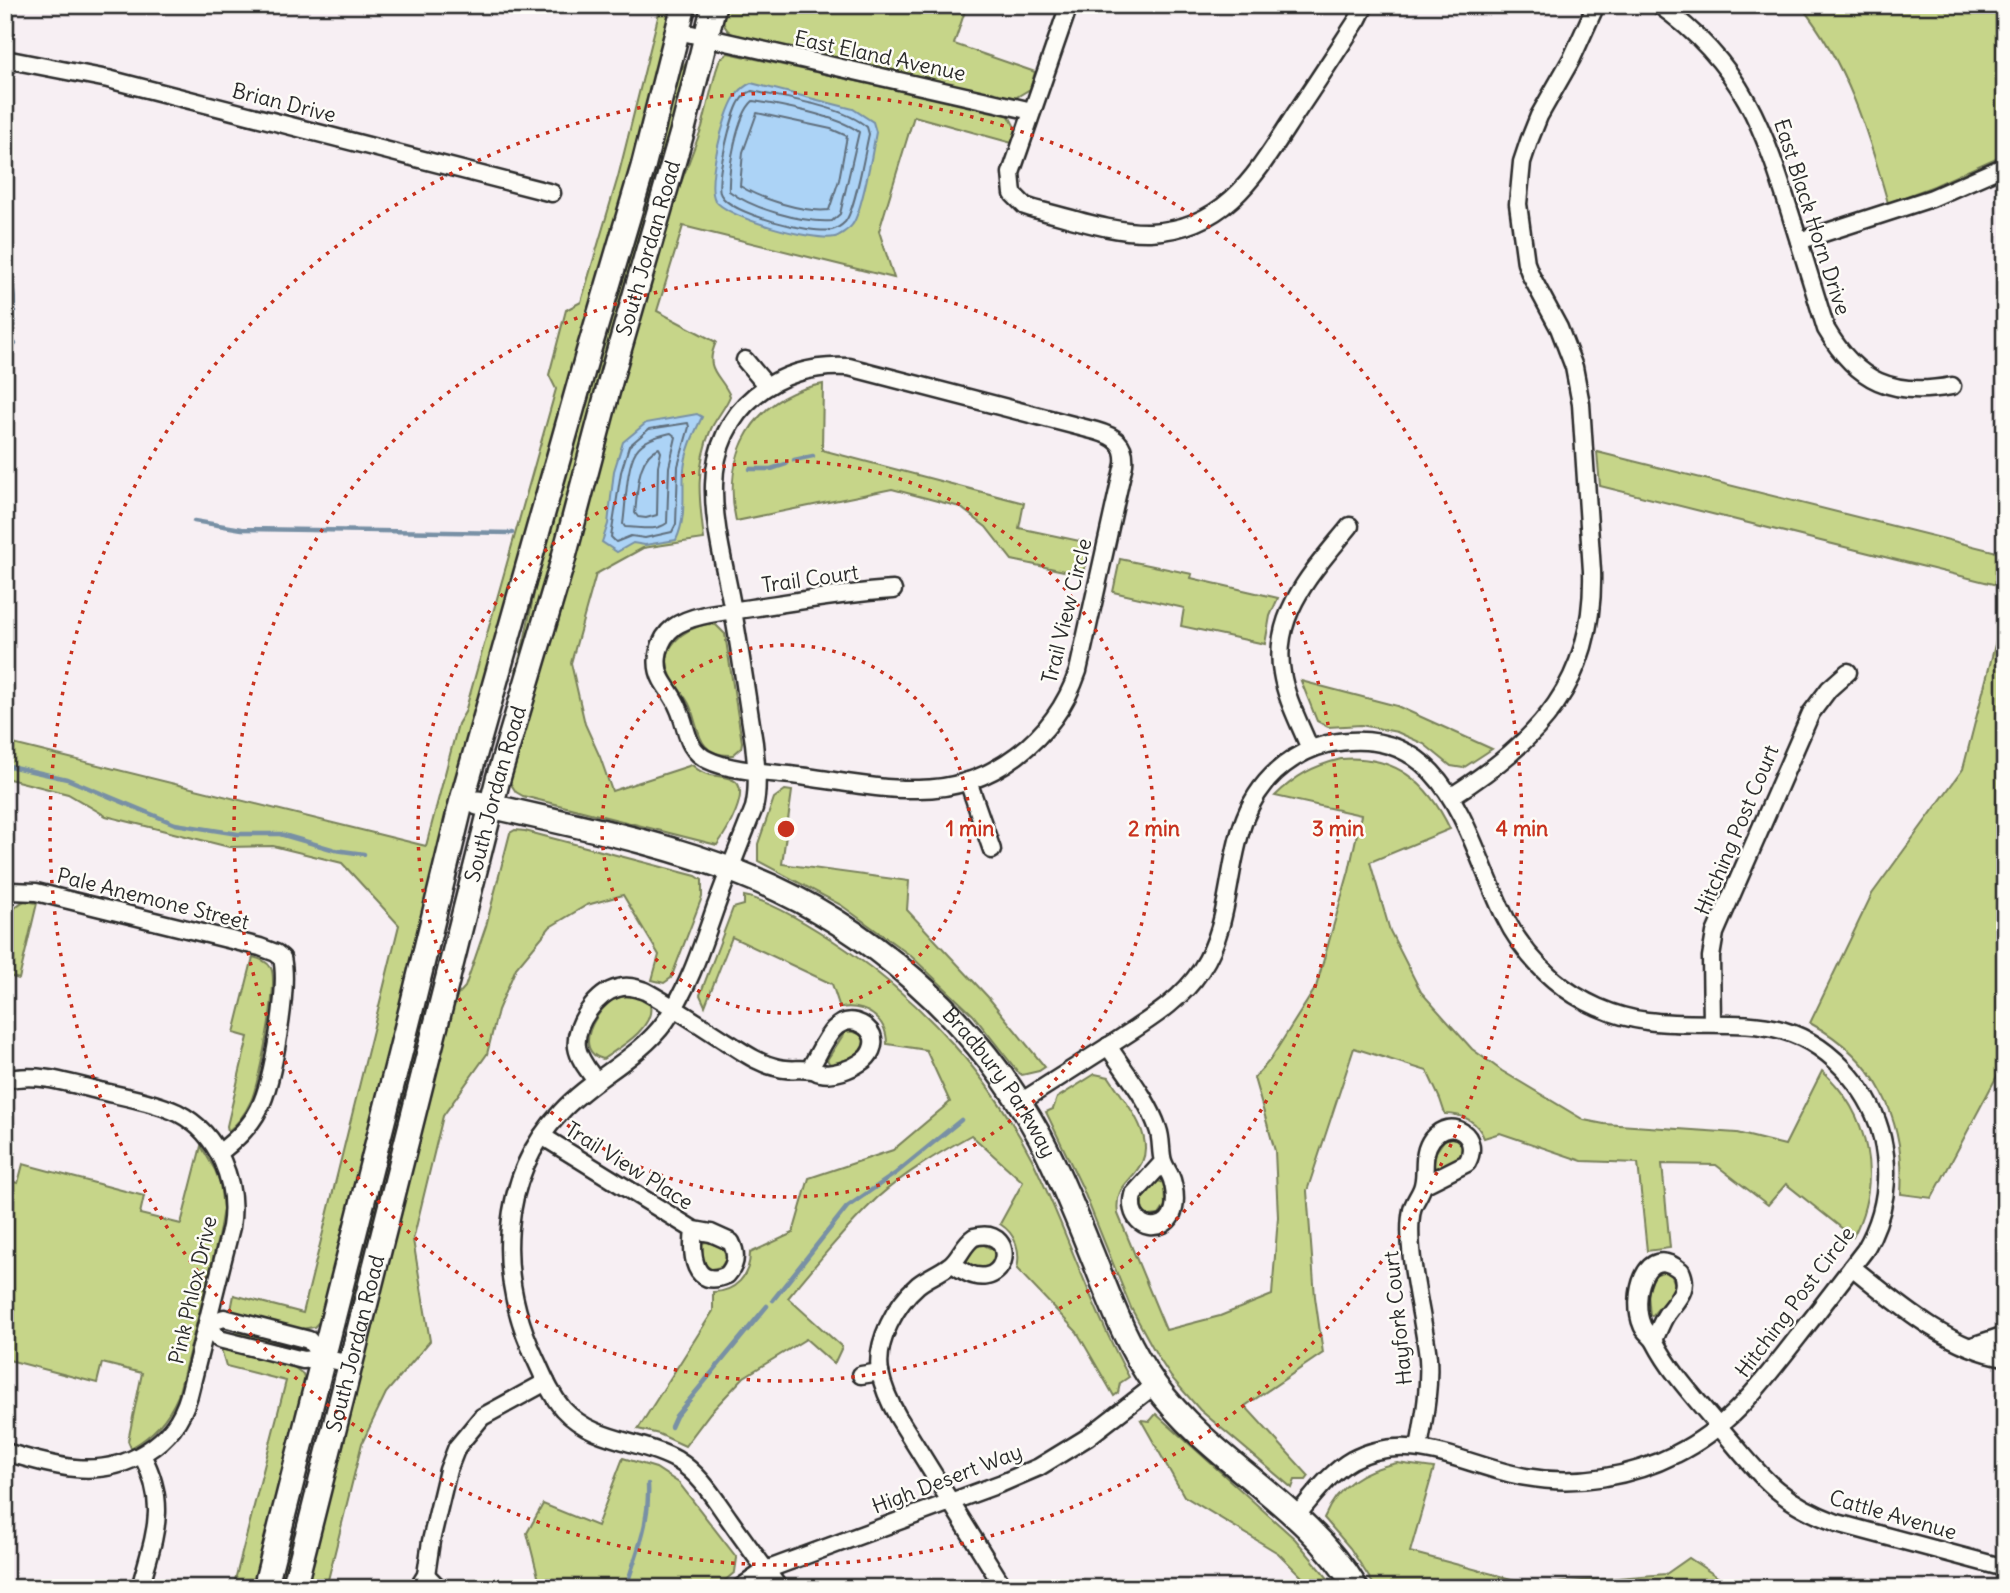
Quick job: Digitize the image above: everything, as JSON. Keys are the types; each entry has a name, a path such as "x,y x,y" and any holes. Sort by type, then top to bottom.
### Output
{"main road":[{"name":"South Jordan Road","path":"265,1588 462,800 643,167 684,5"},
{"name":"South Jordan Road","path":"294,1588 491,806 562,564 610,383 676,154 714,5"},
{"name":"Bradbury Parkway","path":"462,800 675,851 731,869 823,914 887,958 918,984 959,1024 1002,1077 1019,1103 1059,1175 1129,1341 1155,1385 1198,1430 1296,1516 1338,1561 1356,1588"}],"street":[{"path":"1069,5 1011,173 1005,198 1034,209 1129,231 1168,230 1199,221 1222,207 1249,184 1365,5"},
{"path":"1452,796 1496,767 1527,740 1558,703 1579,658 1588,629 1593,584 1581,404 1566,343 1526,262 1518,204 1522,162 1528,141 1572,58 1596,5"},
{"name":"East Black Horn Drive","path":"1659,5 1711,51 1743,94 1758,120 1771,152 1826,329 1839,349 1853,365 1876,380 1905,390 1926,391 1952,386"},
{"name":"East Eland Avenue","path":"678,31 1032,111"},
{"name":"Brian Drive","path":"5,59 108,79 552,193"},
{"path":"1799,241 1932,198 2005,166"},
{"path":"745,360 766,386"},
{"name":"Trail View Circle","path":"733,611 690,619 676,626 666,635 661,645 658,665 660,677 677,704 689,741 696,752 720,765 756,770 895,789 931,789 968,781 1000,767 1033,743 1051,723 1070,693 1079,664 1126,445 1096,430 849,367 807,370 786,375 766,386 746,404 722,444 716,465 716,511 733,611 754,743 756,770 757,789 754,808 693,967 673,1009 645,1044 596,1080 563,1109 542,1136 524,1170 514,1199 508,1247 517,1314 546,1382 563,1409 585,1427 607,1437 656,1451 688,1468 704,1485 779,1588"},
{"path":"1310,749 1282,674 1280,659 1283,631 1293,602 1303,586 1350,526"},
{"name":"Trail Court","path":"733,611 852,593 893,590"},
{"name":"Hitching Post Court","path":"1712,1023 1711,964 1716,933 1807,721 1818,702 1848,672"},
{"name":"Hitching Post Circle","path":"1019,1103 1170,1005 1199,973 1218,936 1246,813 1260,790 1276,771 1310,749 1350,742 1391,747 1423,764 1442,783 1452,796 1509,925 1530,956 1558,982 1594,1005 1633,1018 1664,1022 1767,1026 1808,1042 1844,1070 1868,1101 1878,1124 1884,1149 1885,1193 1876,1229 1852,1267 1764,1380 1720,1427 1676,1454 1644,1468 1611,1476 1571,1480 1512,1475 1419,1448 1389,1448 1351,1461 1331,1476 1296,1516"},
{"path":"968,781 992,850"},
{"name":"Pale Anemone Street","path":"8,889 36,891 247,944 284,956 275,1051 261,1106 237,1139 219,1153"},
{"path":"596,1080 581,1057 578,1038 585,1019 601,997 617,988 635,987 655,996 763,1064 794,1071 811,1069"},
{"path":"1108,1046 1157,1126 1163,1162"},
{"path":"5,1080 22,1077 56,1080 165,1108 180,1114 194,1125 219,1153"},
{"name":"Trail View Place","path":"542,1136 694,1230"},
{"name":"Pink Phlox Drive","path":"5,1452 71,1468 90,1469 118,1465 142,1455 168,1435 186,1406 233,1218 230,1181 219,1153"},
{"name":"Hayfork Court","path":"1419,1448 1428,1372 1411,1229 1412,1210 1423,1185"},
{"path":"953,1264 915,1287 899,1306 884,1341 880,1372 891,1404 1004,1588"},
{"path":"1852,1267 1923,1322 1948,1337 2005,1357"},
{"path":"207,1324 219,1339 303,1360 323,1358 350,1364"},
{"path":"1972,1346 2005,1335"},
{"name":"Cattle Avenue","path":"1654,1340 1660,1354 1775,1488 1811,1513 1837,1523 2005,1568"},
{"path":"861,1375 880,1372"},
{"path":"439,1588 422,1581 448,1470 457,1447 482,1417 546,1382"},
{"name":"High Desert Way","path":"740,1588 766,1570 1013,1478 1065,1453 1155,1385"},
{"path":"140,1588 158,1507 155,1483 142,1455"}],"green space":[{"path":"661,5 674,5 661,63 322,1319 314,1327 301,1329 235,1313 231,1310 234,1295 303,1313 399,925 342,863 273,846 229,847 106,816 68,794 5,778 5,742 426,846 458,724 465,712 556,389 549,375 566,310 581,302 618,177"},
{"path":"724,5 967,5 954,44 1035,72 1030,89 1015,98 741,38 727,30 723,17"},
{"path":"1800,5 2005,5 2005,154 1888,203 1864,124 1843,74 1831,50"},
{"path":"728,53 1008,114 1016,129 1012,143 914,116 879,231 894,278 683,226 657,311 716,342 712,352 712,366 730,396 711,429 702,456 700,497 704,539 643,548 596,574 571,663 585,724 612,791 692,765 703,773 733,780 738,785 740,792 736,812 717,845 523,796 516,792 509,781 667,220 702,127 720,59"},
{"path":"689,57 692,58 557,552 520,672 516,671 545,540 676,79"},
{"path":"823,384 822,450 1024,503 1019,528 1089,543 1083,575 1012,560 986,527 960,507 892,489 736,521 734,473 748,432 761,415 778,401"},
{"path":"1597,452 2005,554 2005,587 1600,486"},
{"path":"1120,559 1192,574 1191,578 1278,598 1270,616 1265,644 1181,626 1184,608 1113,592"},
{"path":"2005,606 2005,1061 1932,1198 1901,1194 1898,1141 1892,1116 1882,1094 1870,1073 1853,1054 1810,1023 1872,894 1963,769"},
{"path":"708,624 716,625 725,634 742,742 741,748 733,755 721,754 705,746 689,704 673,680 668,666 670,648 675,641 690,630"},
{"path":"1301,681 1397,706 1492,749 1463,768 1451,766 1424,744 1397,732 1361,725 1328,727 1317,721"},
{"path":"1341,759 1378,762 1408,775 1431,798 1450,829 1370,862 1390,931 1421,992 1472,1049 1502,1071 1584,1120 1604,1124 1737,1133 1785,1145 1822,1071 1851,1107 1866,1148 1869,1171 1862,1215 1853,1237 1786,1184 1768,1205 1716,1165 1662,1164 1670,1248 1647,1251 1638,1163 1582,1161 1500,1133 1484,1138 1468,1120 1445,1114 1427,1071 1354,1048 1307,1191 1315,1297 1323,1353 1245,1406 1309,1476 1306,1480 1295,1480 1292,1488 1200,1410 1171,1377 1131,1308 1082,1187 1046,1112 1053,1109 1057,1098 1095,1074 1109,1077 1136,1117 1145,1151 1138,1169 1121,1191 1117,1204 1118,1214 1166,1330 1220,1316 1272,1295 1278,1217 1275,1151 1254,1078 1270,1060 1316,987 1349,871 1361,815 1275,796 1305,773"},
{"path":"785,790 792,791 782,864 909,881 907,910 988,997 1045,1067 1022,1075 973,1015 911,956 841,905 758,861 758,844 774,798"},
{"path":"515,830 696,876 702,880 702,897 671,978 664,983 652,980 659,955 623,895 587,905 550,927 516,968 498,1010 487,1054 443,1116 413,1240 430,1341 386,1393 362,1443 326,1588 305,1588 446,1026 456,997 465,987 486,926 510,833"},
{"path":"744,896 769,904 797,918 875,971 928,1018 975,1070 1015,1128 1032,1159 1103,1324 1129,1377 1120,1383 1118,1393 1114,1396 1077,1332 1017,1269 1016,1244 1010,1233 1000,1224 1023,1182 971,1135 911,1172 877,1198 842,1234 788,1298 842,1347 834,1364 806,1339 744,1377 710,1413 685,1446 659,1434 638,1429 713,1311 713,1292 728,1289 740,1281 747,1269 750,1253 793,1233 809,1178 893,1150 950,1102 926,1050 887,1044 883,1027 873,1015 858,1008 840,1008 832,984 732,937 705,1006 700,995 733,908 744,905"},
{"path":"25,901 37,903 19,979 5,975 5,943 11,913"},
{"path":"253,957 271,968 273,978 270,1012 263,1055 251,1101 241,1118 228,1131 248,1037 234,1033"},
{"path":"624,996 636,997 650,1005 647,1022 626,1043 603,1059 594,1055 589,1048 590,1030 606,1005"},
{"path":"422,1006 429,1008 361,1285 344,1316"},
{"path":"845,1032 859,1034 864,1041 863,1046 856,1055 830,1064 827,1060"},
{"path":"1451,1138 1462,1145 1461,1156 1436,1168 1433,1166 1436,1152 1445,1139"},
{"path":"201,1146 220,1183 223,1209 218,1238 178,1396 159,1426 131,1448 128,1441 142,1373 102,1363 97,1383 5,1359 5,1180 18,1183 23,1164 144,1196 140,1214 181,1224"},
{"path":"1158,1181 1164,1183 1165,1206 1159,1215 1149,1216 1142,1211 1142,1199"},
{"path":"702,1243 719,1246 726,1252 726,1259 721,1267 711,1269 703,1263"},
{"path":"982,1244 994,1250 996,1262 981,1268 966,1263 971,1251"},
{"path":"1666,1271 1671,1274 1675,1285 1652,1316 1648,1294 1654,1275"},
{"path":"236,1328 276,1339 291,1347 291,1350 234,1336"},
{"path":"221,1349 291,1365 303,1374 306,1384 255,1588 233,1588 286,1381 226,1366"},
{"path":"1156,1414 1295,1539 1336,1588 1313,1588 1278,1553 1184,1496 1141,1420 1150,1421"},
{"path":"623,1458 656,1468 679,1483 737,1558 735,1572 716,1588 541,1588 527,1533 543,1504 597,1526"},
{"path":"1397,1463 1434,1468 1410,1552 1534,1585 1666,1574 1689,1558 1734,1588 1376,1588 1350,1548 1324,1518 1336,1496 1353,1481 1373,1470"},
{"path":"297,1506 284,1588 275,1588"}],"water":[{"path":"751,83 853,109 873,122 876,132 859,209 852,225 839,235 824,238 771,227 735,214 715,200 714,164 726,117 737,95"},
{"path":"5,252 13,283 15,311 5,370"},
{"path":"697,414 702,417 685,462 683,514 676,540 645,545 633,543 617,552 602,542 608,524 614,471 623,442 646,423"}],"waterway":[{"path":"5,333 15,344"},
{"path":"794,460 813,456"},
{"path":"750,469 771,469 786,464"},
{"path":"194,521 242,529 512,533"},
{"path":"5,765 67,779 175,824 238,834 280,834 335,850 364,854"},
{"path":"773,1300 847,1207 896,1173 961,1120"},
{"path":"671,1427 676,1416 767,1306"},
{"path":"626,1588 645,1524 648,1484"}]}
